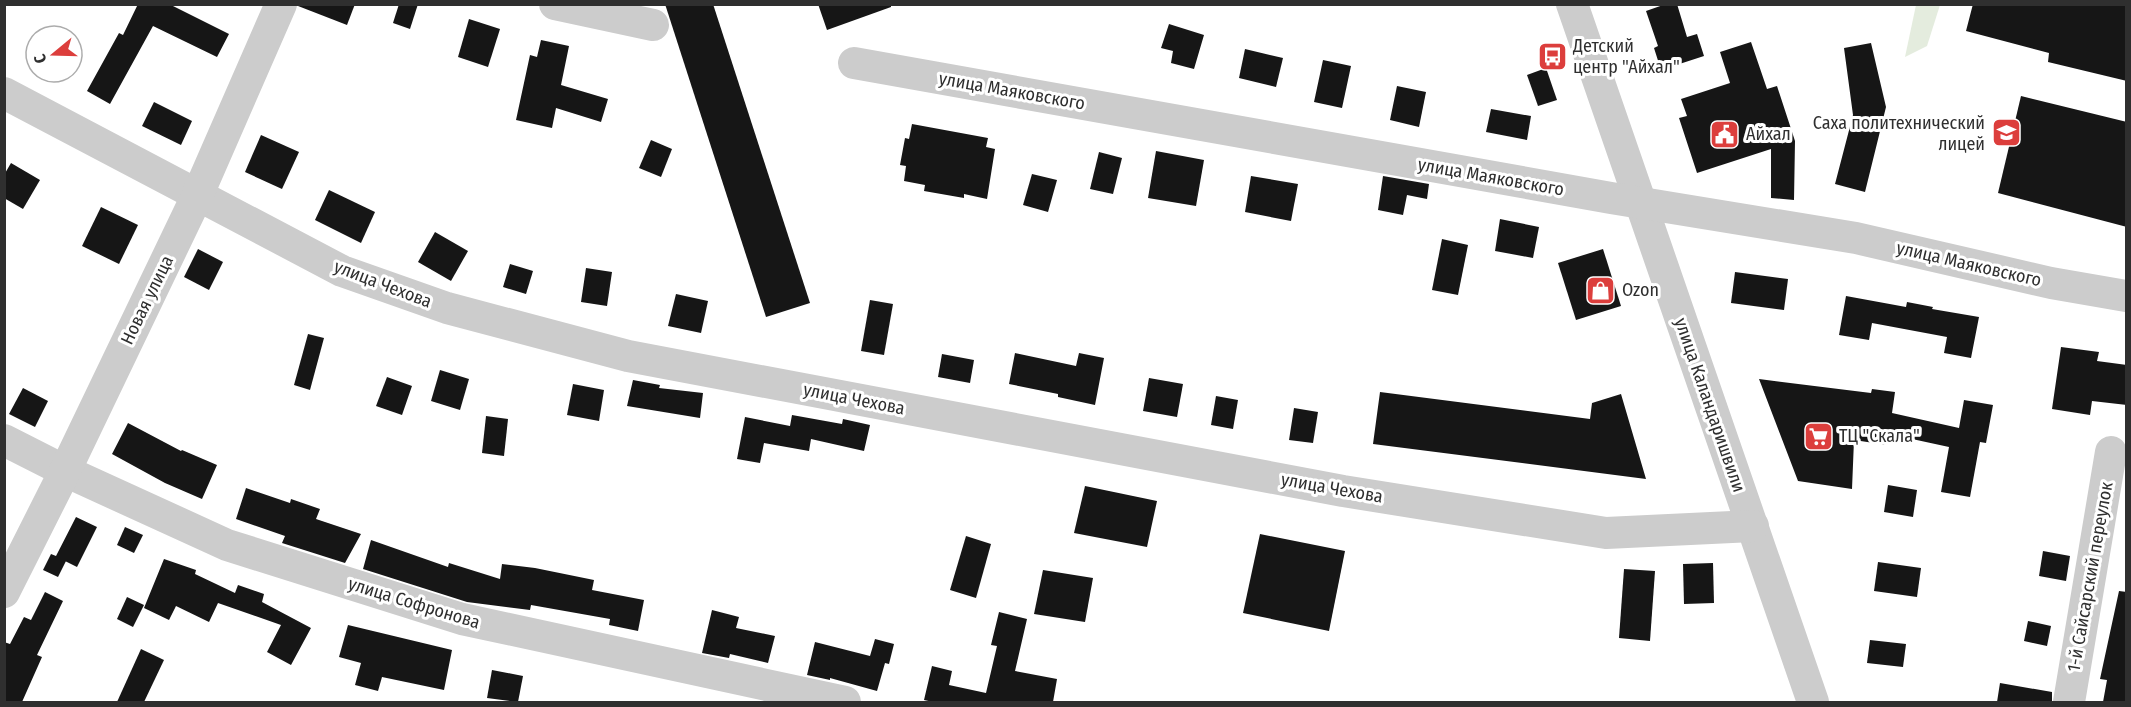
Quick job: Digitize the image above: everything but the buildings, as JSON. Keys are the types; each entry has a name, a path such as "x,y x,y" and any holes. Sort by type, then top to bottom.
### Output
{"street":[{"name":"Новая улица","path":"4,592 65,471 198,194 281,4"},
{"path":"555,4 653,25"},
{"name":"улица Каландаришвили","path":"1572,4 1813,702"},
{"name":"улица Маяковского","path":"854,63 1640,203 1856,238 2051,283 2127,296"},
{"name":"улица Чехова","path":"4,93 342,271 447,308 628,356 1331,489 1606,533 1753,526"},
{"name":"улица Софронова","path":"4,440 65,471 227,545 462,619 845,702"},
{"name":"1-й Сайсарский переулок","path":"2068,702 2111,452"}],"shaded area":[{"path":"1916,5 1940,5 1927,46 1905,57"}],"place":[{"name":"Детский центр \"Айхал\"","path":"1552,56"},
{"name":"Саха политехнический лицей","path":"2006,133"},
{"name":"Айхал","path":"1725,134"},
{"name":"Ozon","path":"1601,290"},
{"name":"ТЦ \"Скала\"","path":"1818,436"}]}
